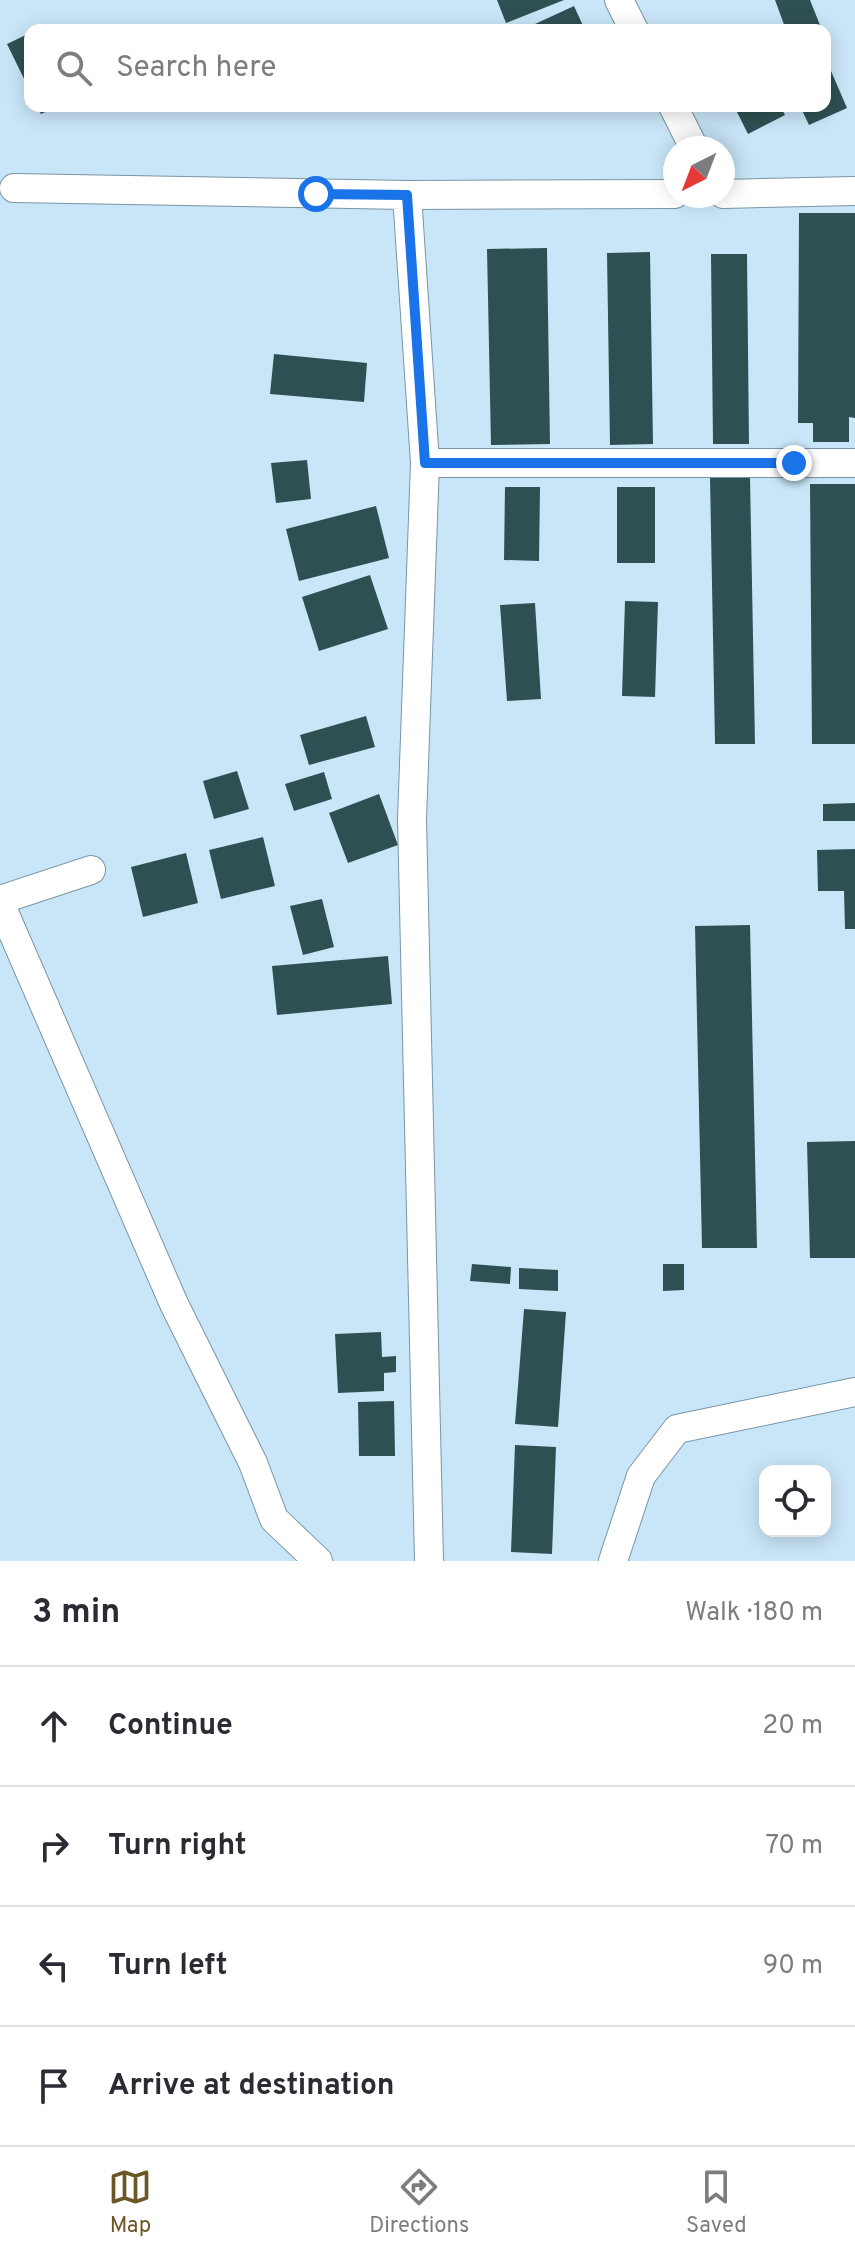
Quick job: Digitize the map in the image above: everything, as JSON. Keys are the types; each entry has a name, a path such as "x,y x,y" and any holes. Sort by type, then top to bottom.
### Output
{"street":[{"path":"619,0 631,24"},
{"path":"676,112 688,136"},
{"path":"14,188 407,195 663,194"},
{"path":"735,194 855,191"},
{"path":"407,195 425,463 412,819 429,1561"},
{"path":"425,463 855,463"},
{"path":"91,870 0,902 174,1304 253,1463 274,1519 318,1561"},
{"path":"613,1561 641,1476 677,1429 855,1392"}],"building":[{"path":"497,0 564,0 506,23"},
{"path":"775,0 810,0 820,24 784,24"},
{"path":"574,6 582,24 535,24"},
{"path":"24,36 24,79 7,44"},
{"path":"831,71 847,108 809,125 803,112 831,112"},
{"path":"737,112 783,112 785,115 748,134"},
{"path":"799,213 855,213 855,418 849,417 849,442 813,442 813,423 798,423"},
{"path":"547,248 550,444 491,445 487,249"},
{"path":"650,252 653,444 610,445 607,253"},
{"path":"711,254 747,254 749,444 713,444"},
{"path":"274,354 367,363 364,402 270,394"},
{"path":"307,460 311,499 276,503 271,463"},
{"path":"710,477 750,477 755,744 715,744"},
{"path":"810,484 855,484 855,744 812,744"},
{"path":"505,487 540,487 539,561 504,560"},
{"path":"617,487 655,487 655,563 617,563"},
{"path":"376,506 389,558 299,581 286,529"},
{"path":"370,575 388,629 319,651 302,597"},
{"path":"625,601 658,602 655,697 622,696"},
{"path":"535,603 541,699 507,701 500,605"},
{"path":"366,716 375,747 309,765 300,735"},
{"path":"237,771 249,809 214,819 203,781"},
{"path":"324,772 332,799 294,811 285,784"},
{"path":"379,794 398,845 348,863 329,813"},
{"path":"855,803 855,821 823,821 823,804"},
{"path":"263,837 275,886 221,899 209,850"},
{"path":"855,849 855,929 845,929 844,891 818,891 817,850"},
{"path":"186,853 198,903 143,917 131,867"},
{"path":"322,899 334,947 303,955 290,906"},
{"path":"750,925 757,1248 702,1248 695,926"},
{"path":"388,956 392,1004 277,1015 272,966"},
{"path":"855,1141 855,1258 810,1258 807,1142"},
{"path":"472,1264 511,1267 510,1284 470,1281"},
{"path":"663,1264 684,1264 684,1290 663,1291"},
{"path":"519,1268 558,1270 558,1291 519,1289"},
{"path":"524,1309 566,1312 558,1427 515,1424"},
{"path":"381,1332 382,1357 396,1356 396,1372 384,1373 384,1391 338,1393 335,1334"},
{"path":"394,1401 395,1456 359,1456 358,1402"},
{"path":"515,1445 556,1447 552,1554 511,1552"}],"route":[{"path":"316,194 407,195 425,463 794,463"}]}
